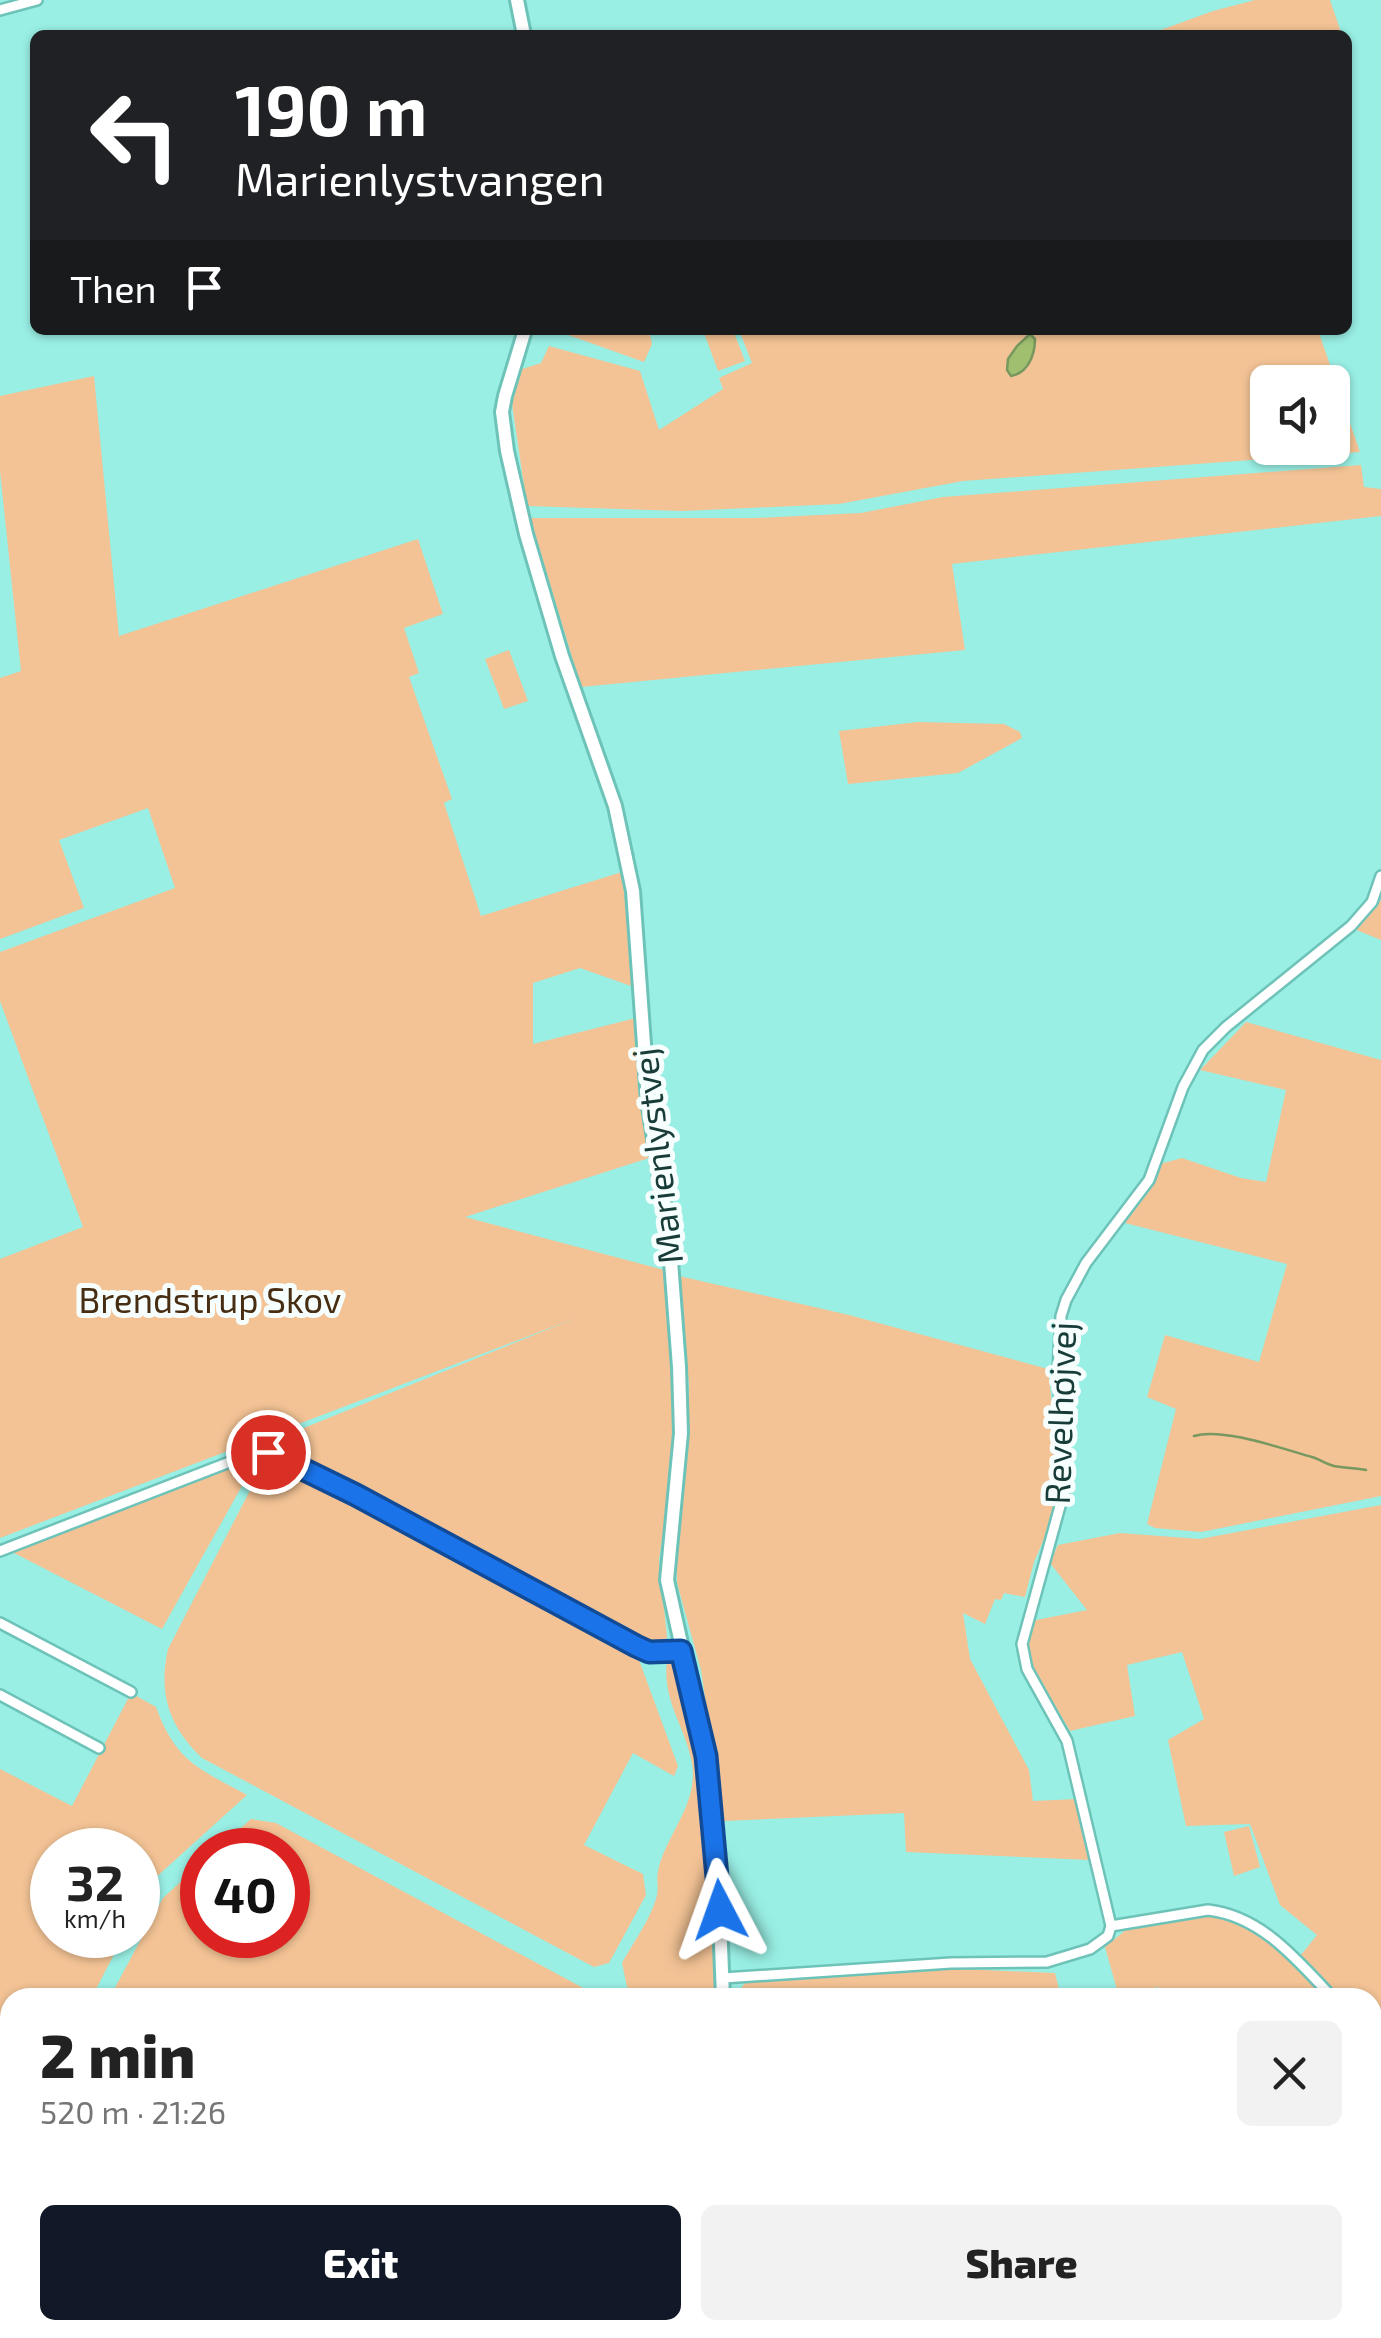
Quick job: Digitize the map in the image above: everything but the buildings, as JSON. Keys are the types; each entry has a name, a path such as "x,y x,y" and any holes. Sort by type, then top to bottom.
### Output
{"street":[{"path":"0,10 38,0"},
{"path":"517,0 523,30"},
{"name":"Marienlystvej","path":"523,335 505,396 507,455 562,656 619,819 633,891 648,1100 669,1234 679,1367 681,1434 667,1580 706,1756 719,1892 723,1988"},
{"name":"Revelhøjvej","path":"1111,1926 1067,1741 1027,1669 1022,1644 1065,1488 1058,1371 1060,1316 1086,1263 1149,1180 1183,1088 1203,1050 1215,1036 1351,926 1372,902 1381,876"},
{"path":"0,1550 244,1456 268,1452 636,1646 649,1652 681,1651"},
{"path":"0,1623 131,1692"},
{"path":"0,1696 100,1748"},
{"path":"723,1978 952,1963 1047,1962 1084,1953 1101,1943 1111,1926 1208,1910 1222,1912 1280,1942 1324,1988"}],"green space":[{"path":"1255,0 1330,0 1340,30 1161,30"},
{"path":"568,335 650,335 652,344 644,362"},
{"path":"705,335 735,335 745,361 718,371"},
{"path":"741,335 1320,335 1330,365 1250,365 1250,460 963,481 839,504 682,511 527,506 512,404 519,370 541,363 549,346 640,371 659,430 723,389 719,378 752,363"},
{"name":"Brendstrup Skov","path":"94,376 119,636 418,539 443,614 404,628 419,673 409,677 452,799 444,803 481,916 622,872 634,987 580,968 533,983 533,1044 636,1018 638,1088 649,1158 465,1217 668,1271 676,1412 659,1560 667,1637 663,1647 636,1638 269,1442 576,1318 0,1538 0,1259 83,1227 0,1001 0,952 175,888 148,808 59,840 84,908 0,939 0,678 21,671 0,471 0,396"},
{"path":"1350,423 1360,452 1350,453"},
{"path":"1361,465 1364,487 1381,489 1381,516 952,564 965,650 581,687 530,518 755,518 861,513 943,497"},
{"path":"509,650 528,701 504,709 485,659"},
{"path":"918,722 1004,724 1020,732 1022,738 958,773 848,784 839,731"},
{"path":"1381,900 1381,940 1354,929"},
{"path":"1246,1022 1381,1060 1381,1496 1201,1532 1155,1528 1147,1524 1176,1409 1147,1397 1165,1335 1259,1362 1287,1264 1125,1223 1148,1191 1160,1164 1182,1158 1241,1178 1266,1182 1286,1090 1200,1070"},
{"path":"679,1276 849,1315 1048,1369 1060,1474 1052,1521 1034,1562 1025,1597 1004,1593 1001,1600 995,1599 985,1624 963,1613 970,1659 1029,1770 1033,1801 1077,1799 1090,1860 906,1852 904,1813 723,1821 701,1670 677,1583 676,1546 689,1441 689,1385"},
{"path":"248,1459 257,1459 162,1629 14,1553 16,1549"},
{"path":"281,1461 635,1649 678,1766 674,1776 633,1753 584,1845 643,1874 646,1895 609,1963 594,1967 202,1758 181,1734 166,1695 168,1649 260,1471 269,1462"},
{"path":"1381,1505 1381,1988 1331,1988 1300,1956 1317,1935 1280,1905 1250,1824 1186,1826 1168,1740 1204,1719 1182,1652 1127,1665 1135,1716 1070,1731 1037,1676 1027,1650 1031,1621 1087,1610 1050,1563 1058,1545 1120,1533 1200,1539"},
{"path":"667,1660 677,1669 705,1799 716,1988 629,1988 622,1963 655,1903 662,1857 691,1792 692,1763 666,1675"},
{"path":"131,1693 156,1707 172,1740 191,1762 247,1795 211,1828 180,1828 180,1856 160,1874 160,1828 30,1828 30,1958 112,1958 97,1988 0,1988 0,1769 72,1806"},
{"path":"251,1819 285,1828 241,1828"},
{"path":"1249,1826 1260,1867 1234,1876 1224,1832"},
{"path":"310,1841 583,1988 115,1988 131,1958 160,1958 163,1898 180,1882 180,1958 310,1958"},
{"path":"1205,1915 1223,1919 1272,1945 1317,1988 1116,1988 1105,1947 1127,1929"},
{"path":"939,1968 1055,1973 1059,1988 741,1988 745,1983"}],"shaded area":[{"path":"1029,335 1035,339 1026,367 1011,376 1008,359"}],"waterway":[{"path":"1194,1436 1236,1437 1334,1466 1366,1470"}],"route":[{"path":"268,1452 636,1646 649,1652 681,1651 706,1756 720,1910"}]}
